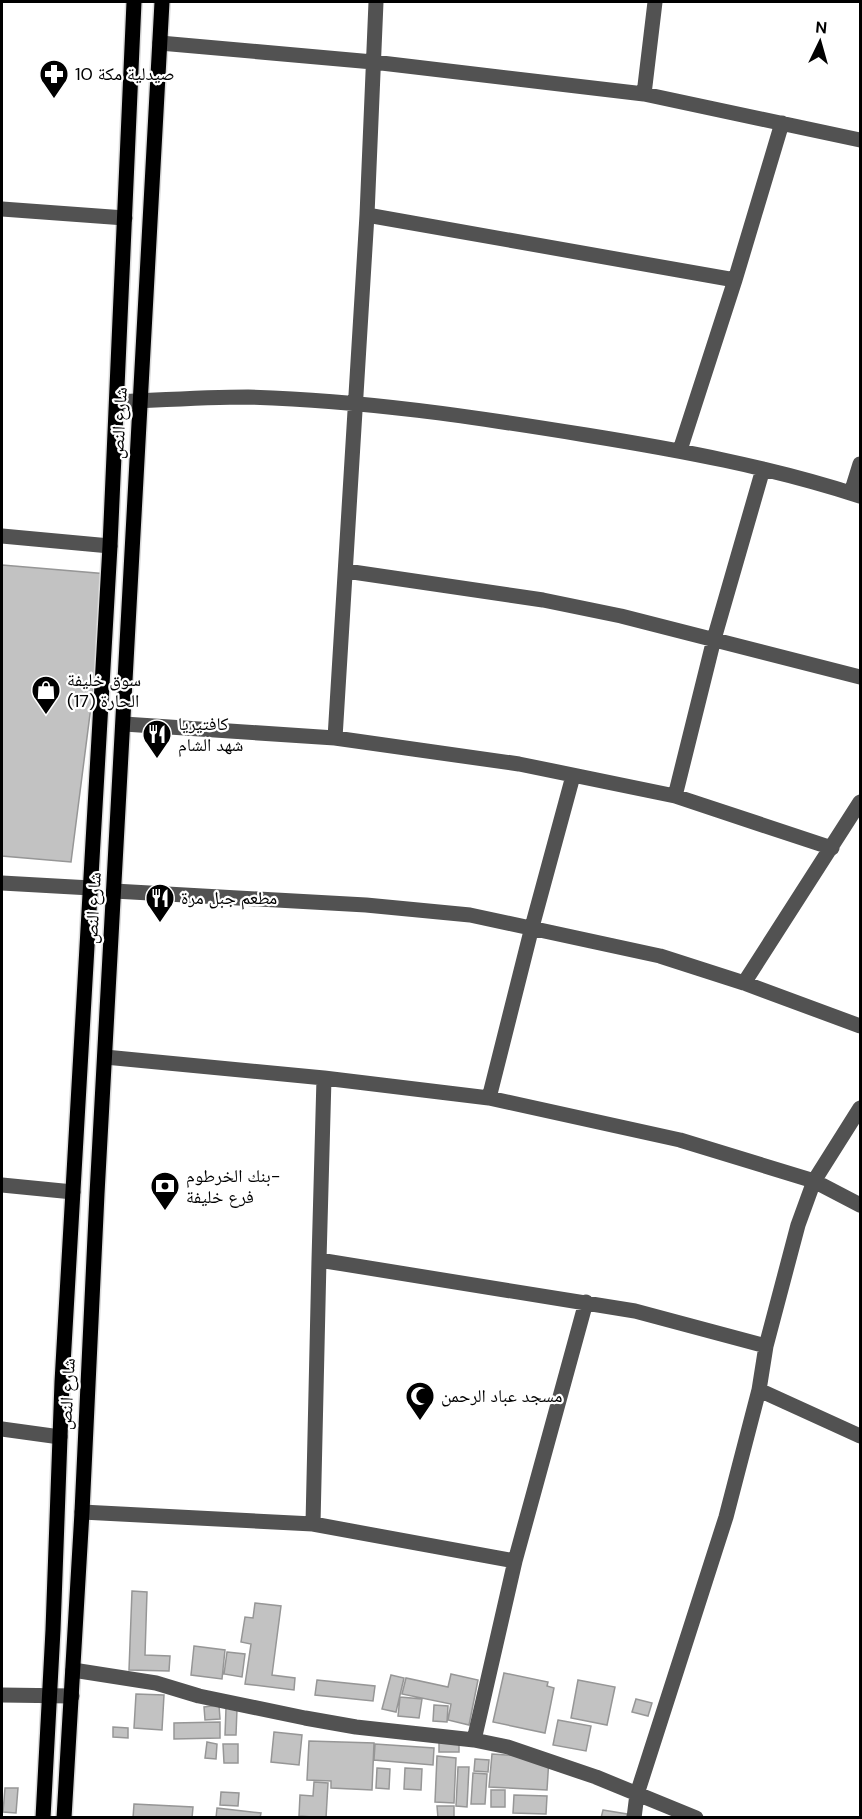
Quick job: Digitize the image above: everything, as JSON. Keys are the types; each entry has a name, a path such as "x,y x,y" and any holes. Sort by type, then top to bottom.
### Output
{"main road":[{"name":"شارع النص","path":"43,1818 53,1630 62,1382 110,546 134,2"},
{"name":"شارع النص","path":"64,1818 162,2"},
{"path":"62,1382 88,1384"}],"street":[{"path":"334,738 367,215 376,2"},
{"path":"644,94 655,2"},
{"path":"160,43 373,62 644,94 861,140"},
{"path":"680,450 735,280 782,123"},
{"path":"2,208 125,218"},
{"path":"367,215 735,280"},
{"path":"117,402 248,397 355,403 537,427 680,450 763,469 856,495 861,464"},
{"path":"675,796 714,639 763,469"},
{"path":"2,536 110,546"},
{"path":"346,571 543,600 655,624 861,677"},
{"path":"124,724 334,738 490,760 675,796 832,848"},
{"path":"489,1098 573,776"},
{"path":"744,983 861,802"},
{"path":"2,883 91,888"},
{"path":"114,891 366,905 470,915 660,956 744,983 861,1026"},
{"path":"105,1058 324,1078 489,1098 680,1140 814,1181 861,1205"},
{"path":"313,1524 324,1078"},
{"path":"634,1818 637,1794 726,1517 759,1390 766,1346 798,1225 814,1181 861,1108"},
{"path":"2,1185 73,1192"},
{"path":"319,1260 635,1311 766,1346"},
{"path":"474,1740 515,1561 586,1302"},
{"path":"759,1390 861,1436"},
{"path":"2,1429 60,1437"},
{"path":"82,1512 313,1524 515,1561"},
{"path":"73,1670 156,1683 199,1696 305,1718 356,1727 474,1740 508,1747 551,1761 696,1818"},
{"path":"2,1695 72,1696"}],"building":[{"name":"سوق خليفة الحارة (17)","path":"2,565 108,574 71,862 2,856"},
{"path":"132,1591 147,1592 145,1655 170,1656 169,1671 129,1670"},
{"path":"255,1603 281,1606 272,1675 295,1678 294,1690 245,1684 251,1644 241,1642 245,1617 253,1618"},
{"path":"194,1646 225,1650 222,1679 191,1675"},
{"path":"227,1652 245,1654 242,1677 224,1674"},
{"path":"504,1673 548,1682 547,1686 554,1688 545,1733 493,1722"},
{"path":"451,1674 478,1680 469,1725 448,1720 451,1704 402,1694 406,1678 448,1687"},
{"path":"391,1675 404,1678 396,1712 382,1709"},
{"path":"317,1680 375,1686 373,1701 315,1695"},
{"path":"578,1680 615,1687 607,1725 571,1718"},
{"path":"136,1694 164,1695 162,1730 134,1728"},
{"path":"400,1697 422,1699 419,1718 398,1716"},
{"path":"636,1699 652,1703 648,1716 632,1712"},
{"path":"219,1705 220,1719 205,1720 204,1707"},
{"path":"434,1705 448,1706 447,1722 433,1721"},
{"path":"226,1708 237,1709 236,1735 225,1735"},
{"path":"558,1720 591,1726 586,1751 553,1745"},
{"path":"220,1722 220,1738 174,1739 174,1723"},
{"path":"113,1727 128,1728 128,1738 113,1737"},
{"path":"274,1732 302,1735 299,1765 271,1762"},
{"path":"439,1739 459,1739 459,1752 439,1752"},
{"path":"309,1741 374,1743 372,1790 331,1788 331,1781 307,1780"},
{"path":"207,1742 217,1744 216,1759 205,1758"},
{"path":"223,1744 238,1744 238,1763 224,1763"},
{"path":"375,1744 434,1748 433,1765 374,1760"},
{"path":"492,1754 549,1758 547,1790 489,1787"},
{"path":"437,1756 456,1758 454,1803 435,1802"},
{"path":"475,1759 489,1760 488,1772 474,1771"},
{"path":"458,1767 469,1767 467,1807 456,1806"},
{"path":"377,1768 390,1769 389,1789 376,1788"},
{"path":"405,1768 422,1769 421,1790 404,1789"},
{"path":"473,1773 487,1774 485,1804 471,1804"},
{"path":"314,1782 328,1783 326,1818 299,1816 300,1795 313,1796"},
{"path":"5,1788 18,1788 16,1813 3,1812"},
{"path":"491,1790 505,1790 505,1807 491,1807"},
{"path":"221,1792 239,1793 238,1806 220,1805"},
{"path":"514,1795 547,1796 546,1814 513,1813"},
{"path":"134,1804 193,1807 192,1818 133,1818"},
{"path":"437,1806 454,1806 454,1818 438,1818"},
{"path":"217,1808 261,1813 260,1818 216,1818"},
{"path":"603,1810 627,1814 627,1818 601,1818"}],"place":[{"name":"صيدلية مكة 10","path":"54,100"},
{"name":"سوق خليفة الحارة (17)","path":"46,716"},
{"name":"كافتيريا شهد الشام","path":"157,760"},
{"name":"مطعم جبل مرة","path":"160,924"},
{"name":"بنك الخرطوم- فرع خليفة","path":"165,1212"},
{"name":"مسجد عباد الرحمن","path":"420,1422"}]}
